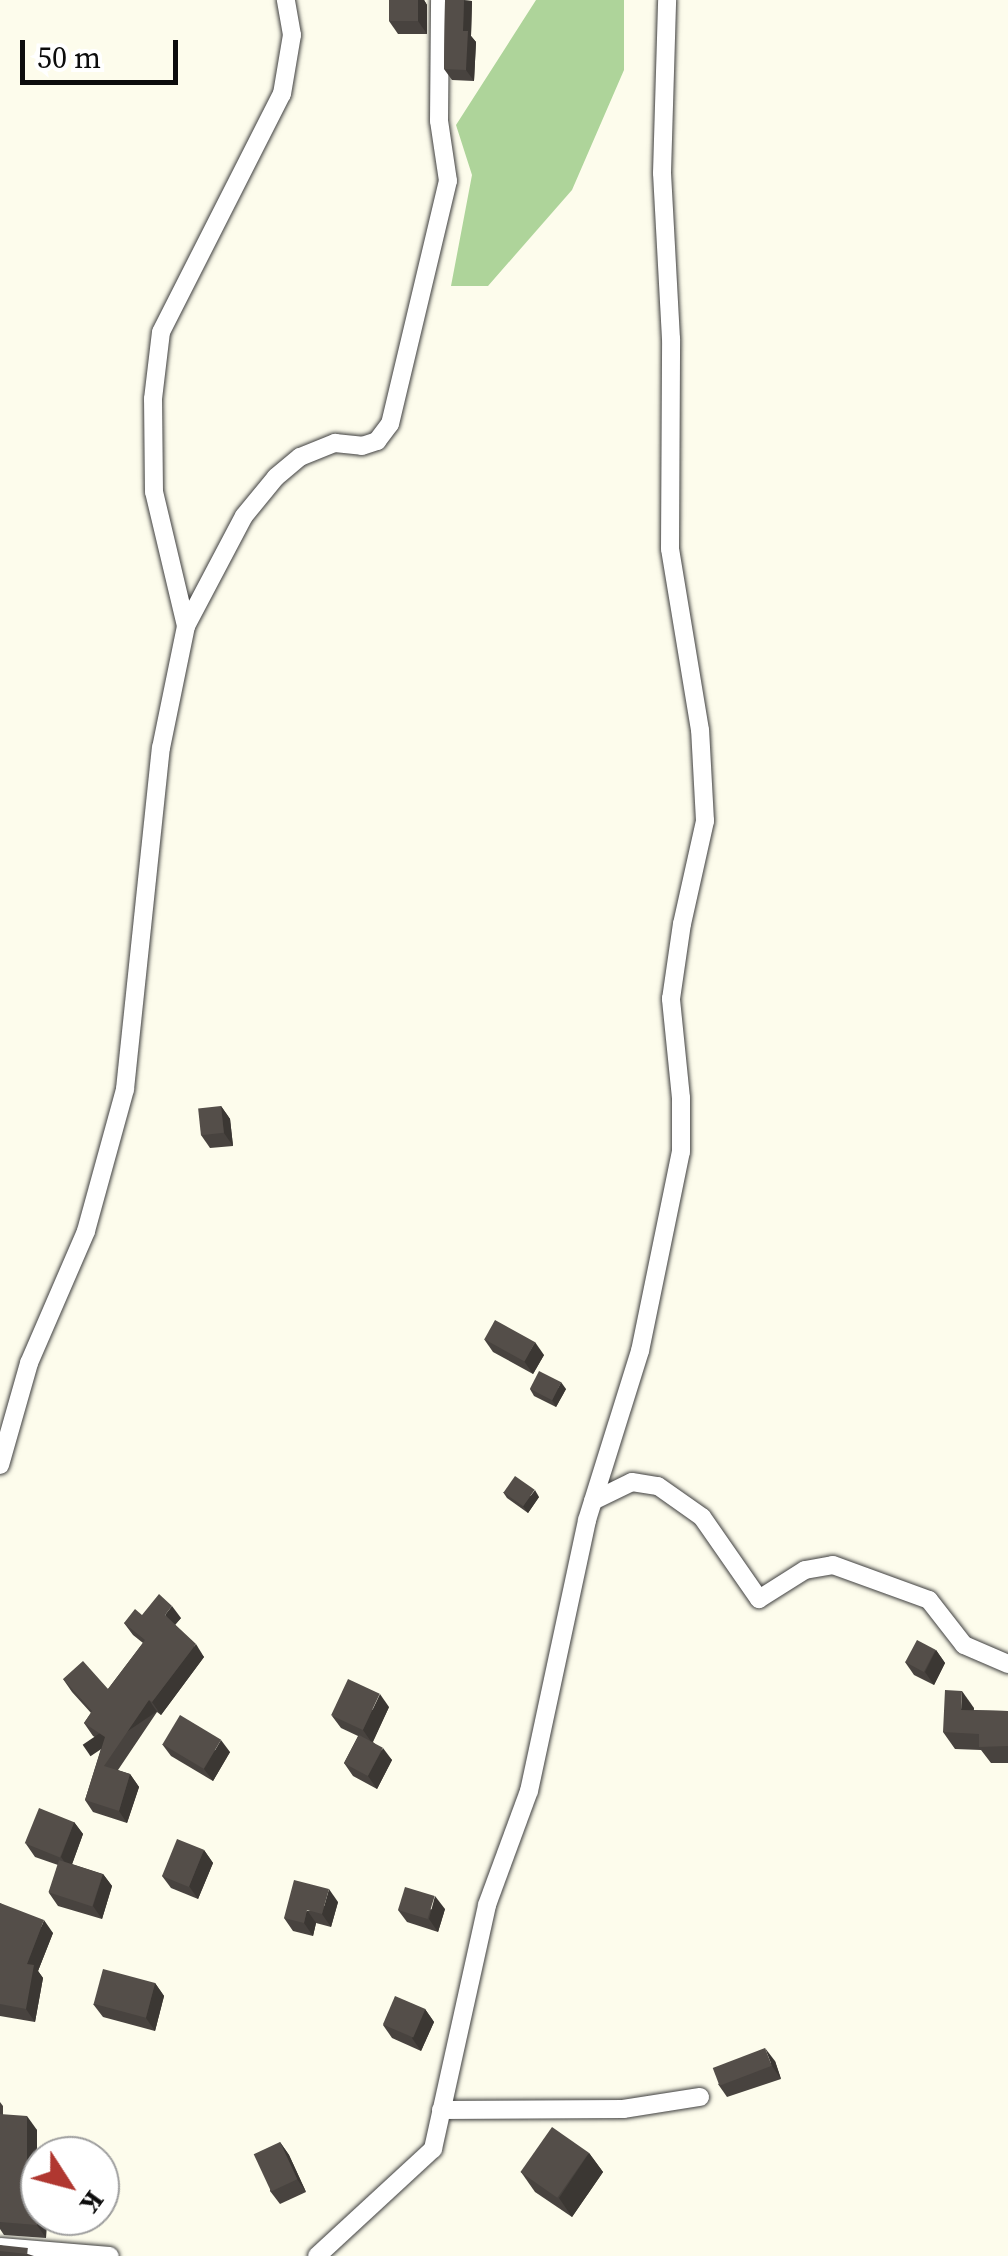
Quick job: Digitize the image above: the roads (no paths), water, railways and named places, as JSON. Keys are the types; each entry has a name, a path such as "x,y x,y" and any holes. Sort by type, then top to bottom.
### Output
{"street":[{"path":"186,626 154,492 152,399 161,332 282,94 292,36 286,0"},
{"path":"0,1466 29,1363 86,1232 125,1089 161,748 186,626 244,516 276,478 300,457 335,443 362,446 377,441 390,424 448,181 439,121 440,0"},
{"path":"318,2256 434,2150 486,1905 529,1791 545,1731 593,1501 640,1352 681,1152 671,999 682,924 705,822 700,730 670,548 671,339 662,173 668,0"},
{"path":"593,1501 632,1482 658,1486 702,1517 760,1599 806,1570 833,1566 929,1600 964,1645 1008,1664"},
{"path":"441,2110 623,2109 700,2097"},
{"path":"0,2248 110,2256"}]}
